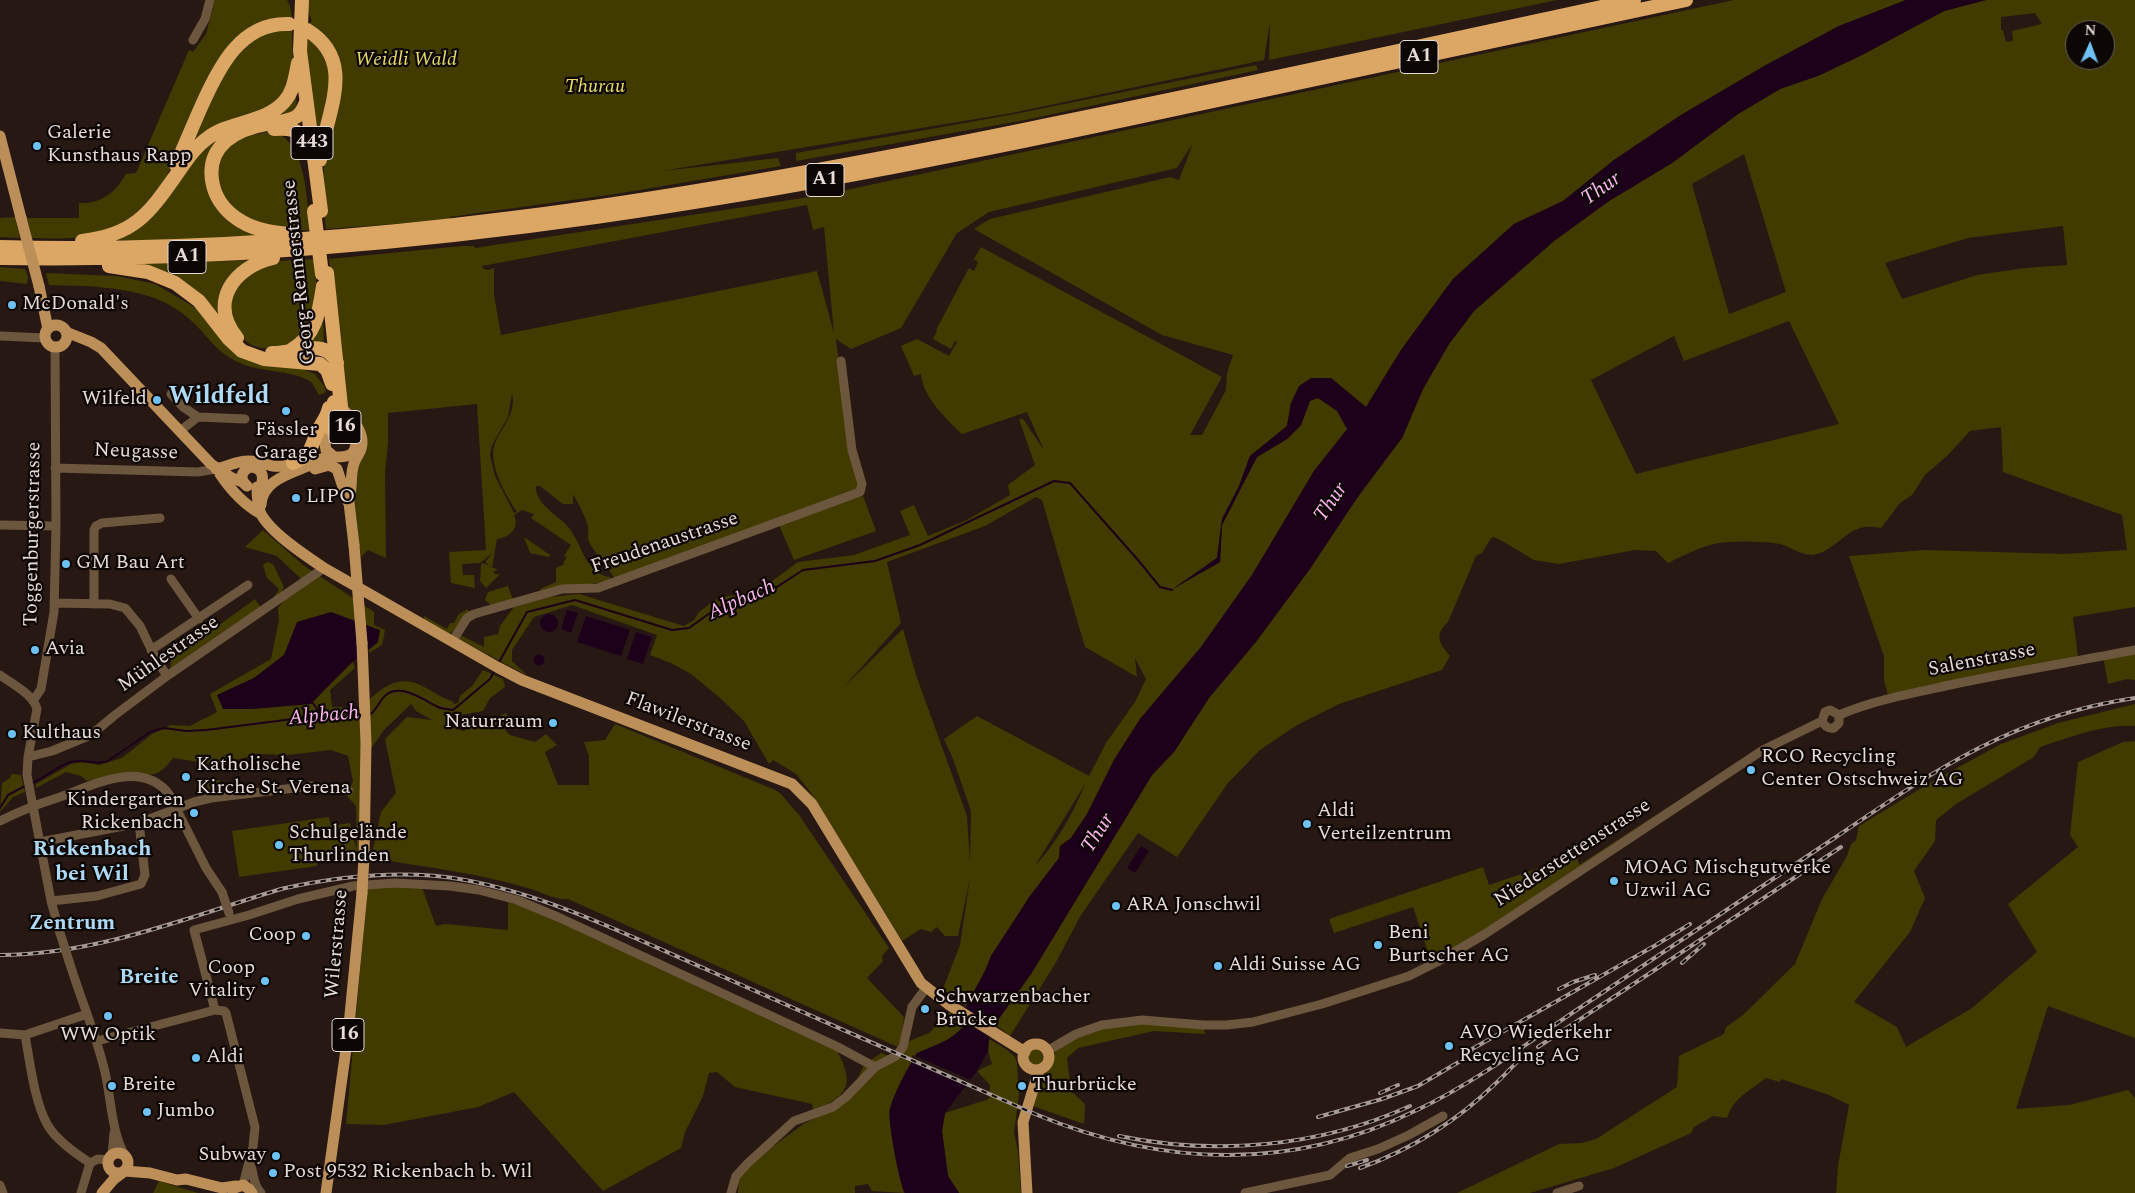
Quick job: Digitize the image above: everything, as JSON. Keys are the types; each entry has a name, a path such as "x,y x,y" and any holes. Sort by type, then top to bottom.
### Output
{"highway":[{"name":"Georg-Rennerstrasse","path":"302,0 298,63 318,184 318,211"},
{"name":"A1","path":"1,251 184,246 343,237 530,216 652,199 786,176 1105,114 1634,0"},
{"name":"A1","path":"1,251 46,258 186,257 328,248 544,225 678,206 824,180 1064,133 1686,0"},
{"path":"165,191 212,83 228,54 241,41 263,27 289,24"},
{"path":"307,30 315,35 327,48 332,57 336,75 334,100 321,148 318,184"},
{"path":"1,251 76,242 107,236 138,221 148,213 192,152 209,137 233,124 266,114 281,105 290,94 298,63"},
{"name":"Georg-Rennerstrasse","path":"304,107 306,143 318,211 333,357 340,406 347,428"},
{"path":"304,107 290,119 234,133 222,144 216,153 212,165 213,186 218,199 226,210 244,223 272,232 298,234 330,233 343,237"},
{"path":"242,130 293,129 300,133 306,143"},
{"path":"328,248 255,263 240,273 229,288 226,315 235,335 246,346 268,353 320,364 327,370 332,384"},
{"path":"46,258 133,269 168,280 185,289 199,301 228,338 242,351 264,360 291,357 314,348 333,357"},
{"name":"Georg-Rennerstrasse","path":"324,278 334,337 332,384 340,406 331,429"},
{"path":"291,357 298,346 311,333 317,321 324,278"},
{"path":"290,469 308,455 312,449 318,431 327,416 329,405 340,406"}],"main road":[{"path":"0,136 40,290 56,336 82,344 106,355 221,471 241,461 258,462 290,469"},
{"path":"340,406 360,430 362,440 361,451 352,468 352,490 348,496"},
{"name":"16","path":"340,426 347,428 355,438 355,447 350,454 347,469 348,496 336,458 328,453 324,446 324,438 331,429 340,426"},
{"name":"16","path":"253,480 295,466 311,458 324,446"},
{"name":"16","path":"221,471 253,480 279,474 321,459 336,458 350,454"},
{"path":"290,469 294,476 324,465 333,466 337,469 348,496"},
{"path":"259,513 264,491 290,469"},
{"name":"Flawilerstrasse","path":"221,471 242,499 297,550 324,568 484,660 522,680 792,784 812,804 907,962 926,988 1024,1052"},
{"path":"253,480 259,513"},
{"name":"Wilerstrasse","path":"326,1193 330,1176 356,972 366,804 365,694 354,545 348,496"},
{"path":"1028,1193 1023,1122 1034,1070 1047,1062 1047,1051 1044,1046 1036,1043 1029,1046 1024,1052 1024,1063 1034,1070"},
{"path":"102,1193 110,1161 118,1152 125,1165 177,1180 186,1179 222,1188 244,1190"},
{"path":"110,1161 116,1173 125,1165"},
{"path":"102,1193 125,1165"},
{"name":"Wilerstrasse","path":"330,1176 333,1183 333,1193"},
{"path":"177,1180 183,1185 213,1193"}],"street":[{"path":"193,40 205,19 210,0"},
{"path":"0,336 56,336"},
{"name":"Toggenburgerstrasse","path":"56,336 56,526 53,627 41,689 33,701 37,713 28,757 28,776 51,901 69,961 97,1041 125,1165"},
{"name":"Freudenaustrasse","path":"452,642 466,618 474,614 562,589 598,588 860,492 862,484 852,450 841,361"},
{"path":"171,394 183,407 198,417 245,419"},
{"path":"180,431 198,417"},
{"name":"Neugasse","path":"55,468 221,471"},
{"path":"94,604 94,528 102,523 160,518"},
{"path":"0,525 56,526"},
{"name":"Mühlestrasse","path":"28,757 52,751 92,735 167,676 324,568"},
{"path":"172,579 199,619"},
{"path":"151,650 248,585"},
{"path":"54,603 119,606 130,612 145,633 151,650 167,676"},
{"name":"Salenstrasse","path":"1839,715 1855,708 1902,696 2021,670 2135,650"},
{"path":"0,676 33,701"},
{"path":"1825,712 1835,712 1839,715 1839,723 1834,728 1829,729 1822,722 1825,712"},
{"name":"Niederstettenstrasse","path":"1047,1051 1076,1034 1102,1025 1142,1020 1203,1025 1253,1022 1330,1002 1409,976 1485,934 1763,750 1822,722"},
{"path":"0,820 33,805 91,784 114,778 133,777 158,782 169,794 177,808 206,868 222,892 231,917"},
{"path":"40,842 106,831 139,823 177,808 211,798 296,787 328,787 349,791"},
{"path":"51,901 97,896 141,884 145,875 139,823"},
{"path":"215,1010 194,930 231,917 326,891 368,884 450,886 500,895 550,913 833,1044 875,1067"},
{"path":"731,1193 736,1176 794,1121 834,1107 875,1067 896,1056 903,1047 910,1014 926,988"},
{"path":"97,1041 215,1010 226,1013 254,1117 255,1138 244,1190"},
{"path":"0,1033 25,1034 87,1014"},
{"path":"25,1034 38,1098 48,1126 61,1141 90,1163"},
{"path":"1245,1193 1330,1175 1350,1158 1401,1139 1443,1116"},
{"name":"Toggenburgerstrasse","path":"110,1161 115,1125"},
{"path":"81,1193 90,1163 98,1159 110,1161"},
{"path":"249,1162 252,1167 256,1188 261,1193"},
{"path":"322,1193 325,1182 330,1176"},
{"path":"0,1185 3,1193"},
{"path":"1557,1193 1579,1186"}],"green space":[{"path":"215,0 287,0 292,15 293,62 292,73 286,91 280,100 262,112 221,126 211,132 182,159 187,143 213,86 231,55 242,42 256,32 271,27 289,26 289,20 285,19 266,22 242,35 216,65 197,103 162,185 140,215 121,227 97,235 71,238 32,238 27,218 79,218 79,203 94,202 107,196 117,187 126,174 136,173 189,50 193,52 206,34"},
{"name":"Thurau","path":"309,0 1557,0 1269,60 1270,22 1264,60 1012,113 662,171 778,158 781,166 622,193 450,217 451,220 326,229 323,189 334,72 318,160 306,70 308,24 312,21 307,9"},
{"path":"1734,0 1906,0 1839,26 1766,65 1681,115 1614,160 1563,201 1514,224 1453,279 1401,350 1366,407 1331,378 1291,403 1287,426 1250,456 1239,486 1222,519 1217,558 1179,585 1220,562 1222,525 1257,457 1287,439 1301,425 1309,401 1318,398 1336,409 1348,429 1314,471 1252,575 1201,647 1140,719 1114,760 1087,814 1071,838 1060,846 1059,858 1030,896 991,956 966,1006 955,1000 961,992 954,999 943,989 960,945 970,878 958,936 945,936 937,927 931,932 921,929 902,941 811,793 796,774 773,760 769,764 744,721 691,674 671,663 650,655 657,635 572,605 534,617 512,650 512,661 528,676 459,639 460,635 484,647 484,637 498,634 500,626 514,607 549,597 579,594 684,626 694,620 699,612 718,598 760,590 798,562 854,555 910,535 900,511 914,505 928,536 967,520 1010,495 1008,485 1035,465 1019,419 1023,419 1044,450 1027,412 962,434 930,399 922,382 921,374 914,376 901,346 917,339 949,356 957,342 955,341 951,349 933,339 969,268 974,271 978,262 974,259 981,247 1222,377 1190,435 1202,435 1226,390 1227,373 1233,355 1162,335 974,229 990,219 1170,177 1179,180 1193,143 1177,168 989,212 957,233 901,328 851,349 836,339 846,424 859,483 858,489 614,578 589,542 588,526 573,494 573,504 563,504 540,486 536,486 539,499 569,528 589,564 602,575 610,577 610,581 541,592 540,589 556,582 556,568 565,564 563,563 567,557 564,556 571,545 531,518 534,514 522,510 514,515 516,524 513,531 497,539 492,568 485,562 493,553 480,563 462,564 463,575 474,575 475,588 451,583 449,552 486,550 477,404 388,413 388,443 385,472 386,558 368,550 361,557 354,500 352,417 346,399 340,363 329,259 462,246 474,246 475,248 823,195","holes":["807,205 813,230 824,227 834,333 817,271 501,335 494,295 494,268 488,270 482,266","512,393 511,413 495,443 493,451 499,479 517,512 514,513 495,476 490,455 492,445 508,417","1036,497 1042,500 1085,647 1137,677 1135,658 1146,679 1135,702 1106,743 1089,776 977,716 944,739 971,811 970,863 967,816 916,675 903,629 843,688 901,623 887,562 985,526","1085,784 1076,806 1064,827 1035,866"]},
{"path":"1986,0 2135,0 2135,607 2073,617 2078,657 1949,681 1888,695 1884,680 1884,656 1849,556 1925,550 2064,554 2127,550 2122,515 2003,472 2001,427 1970,431 1947,456 1925,475 1912,495 1900,503 1881,528 1870,527 1854,530 1820,553 1804,554 1773,543 1734,542 1716,543 1668,563 1656,551 1635,550 1559,564 1534,560 1504,542 1494,537 1491,538 1482,553 1476,556 1448,622 1441,631 1441,643 1450,656 1442,670 1339,704 1297,725 1260,750 1228,783 1177,857 1138,833 1081,915 1055,964 1010,1036 995,1024 1031,974 1152,775 1174,752 1209,698 1402,438 1423,389 1449,344 1474,311 1554,241 1609,201 1672,163 1738,114 1780,89 1820,75 1944,11","holes":["2035,13 2042,24 2012,31 2013,41 2006,42 2003,30 2001,30 2001,17","1744,154 1786,292 1729,314 1692,184","2063,226 2067,265 2025,268 1977,275 1902,299 1885,263 1968,238","1789,321 1839,424 1636,474 1591,380 1674,336 1684,361"]},
{"path":"1256,65 1258,70 1025,120 796,161 796,153 1015,114"},
{"path":"296,92 297,110 227,134 211,190 262,236 147,241 101,240 117,235 200,148"},
{"path":"266,132 280,135 290,143 297,155 306,187 310,230 287,230 262,225 240,215 230,208 220,196 215,165 234,139"},
{"path":"15,217 20,238 0,237 0,218"},
{"path":"314,259 317,291 315,317 289,347 271,349 248,343 238,330 229,301 238,280 277,261"},
{"path":"253,260 230,280 223,302 227,326 242,345 231,336 204,303 192,292 173,280 140,267 141,264"},
{"path":"0,267 25,269 28,276 27,284 0,281"},
{"path":"46,273 117,276 155,284 203,312 220,336 315,374 326,392 319,395 311,382 305,378 252,367 235,360 219,350 187,317 157,299 103,287 49,285"},
{"path":"323,315 324,346 313,345 310,339"},
{"path":"316,349 322,350 323,353 304,356 264,355 283,355"},
{"path":"863,496 876,531 794,560 779,525"},
{"path":"263,530 303,565 374,612 374,625 385,630 382,645 369,653 369,650 378,642 298,622 284,655 254,678 217,695 335,679 353,662 355,668 330,690 332,707 359,708 375,694 391,684 407,681 428,689 452,701 454,704 458,703 460,696 472,686 483,670 503,679 505,687 490,698 483,711 449,717 453,727 463,731 506,713 511,722 504,729 510,735 535,742 546,734 557,745 545,752 558,785 589,785 589,756 584,742 605,740 615,724 773,789 780,793 799,815 889,948 882,956 883,961 867,978 904,1017 898,1047 568,899 555,898 531,889 492,879 371,858 381,812 396,793 385,739 407,717 432,720 416,711 411,704 384,730 361,763 358,859 336,862 335,853 316,856 317,866 239,877 232,831 329,817 331,826 350,823 357,851 356,806 346,795 353,782 348,756 331,750 287,755 257,754 219,765 173,758 161,771 155,774 118,774 87,781 81,776 66,772 36,788 36,784 71,764 83,762 99,765 122,758 152,734 171,725 190,726 217,712 210,694 271,659 279,620 278,608 301,579 277,556 245,547"},
{"path":"524,537 550,555 549,557 530,553"},
{"path":"267,562 273,564 284,587 281,595 274,597 279,589 267,578 263,565"},
{"path":"483,563 498,570 494,571 494,574 500,574 486,588 480,581 481,565"},
{"path":"508,586 513,600 491,605 485,600 488,592"},
{"path":"255,599 261,608 176,668 170,668 172,657 167,652 168,646 182,648 196,642"},
{"path":"468,609 469,612 455,630 449,634 424,619 424,616 447,629 450,623 454,623 459,614"},
{"path":"2135,650 2135,680 2127,679 2108,684 2103,656"},
{"path":"2135,704 2135,726 2099,729 2040,747 2034,757 1956,804 1936,820 1935,841 1914,871 1925,898 1910,932 1854,1002 1897,1027 1906,1047 1972,1008 2037,952 2008,904 2078,847 2070,835 2078,762 2123,742 2135,741 2135,1038 2048,1006 2016,1109 2069,1105 2128,1090 2135,1098 2135,1193 1836,1193 1838,1166 1849,1105 1829,1095 1781,1079 1780,1082 1766,1078 1733,1105 1727,1118 1713,1116 1694,1127 1691,1133 1614,1168 1530,1193 1457,1193 1559,1144 1582,1143 1596,1139 1677,1087 1679,1056 1724,1034 1726,1027 1743,1015 1795,964 1822,899 1847,856 1851,844 1856,840 1859,826 1933,781 2001,744 2058,723"},
{"path":"1748,755 1432,964 1413,907 1334,933 1329,919 1483,867 1489,885 1577,855 1579,865"},
{"path":"12,774 21,775 25,792 13,797 0,812 2,783 10,778"},
{"path":"220,780 221,793 203,795 202,788 207,788 207,781"},
{"path":"368,884 421,885 436,926 445,924 508,930 508,902 558,917 833,1044 847,1077 843,1092 826,1105 813,1111 812,1104 735,1087 717,1072 709,1073 703,1096 685,1132 681,1148 603,1191 514,1092 478,1107 384,1125 346,1124"},
{"path":"950,1012 967,1023 954,1037 917,1053 898,1087 890,1109 894,1152 905,1193 872,1191 868,1184 855,1186 855,1193 738,1193 739,1171 805,1123 833,1110 851,1093 864,1065 881,1053 899,1060 907,1042 929,1033"},
{"path":"1122,1022 1203,1025 1205,1034 1154,1031 1078,1048 1067,1058 1071,1091 1085,1104 1084,1124 1033,1106 1041,1076 1047,1072 1058,1045"},
{"path":"989,1039 1006,1049 1015,1057 1017,1063 1019,1095 1014,1132 1018,1151 1021,1193 959,1193 948,1176 942,1131 945,1113 989,1099 990,1085 977,1071 992,1064 988,1051"},
{"path":"1035,1049 1041,1051 1043,1057 1041,1063 1035,1065 1029,1063 1027,1057 1029,1051"},
{"path":"159,1181 198,1193 153,1193"}],"water":[{"name":"Thur","path":"1906,0 1986,0 1944,11 1820,75 1780,89 1738,114 1672,163 1609,201 1554,241 1474,311 1449,344 1423,389 1402,438 1363,489 1310,569 1256,642 1209,698 1174,752 1152,775 1031,974 995,1024 989,1039 988,1051 977,1071 945,1113 942,1131 948,1176 959,1193 905,1193 894,1152 890,1109 909,1066 917,1053 956,1034 967,1023 966,1006 991,956 1030,896 1059,858 1060,846 1071,838 1087,814 1114,760 1140,719 1201,647 1252,575 1314,471 1347,429 1337,411 1318,398 1310,401 1301,425 1287,439 1257,457 1222,525 1220,562 1171,590 1217,558 1222,519 1239,486 1250,456 1287,426 1291,403 1299,386 1311,378 1331,378 1366,407 1401,350 1453,279 1514,224 1563,201 1614,160 1681,115 1766,65 1839,26"},
{"path":"567,610 578,613 571,633 561,629"},
{"path":"331,612 380,630 378,642 352,662 311,704 253,709 223,709 217,695 254,678 284,655 297,622"},
{"path":"549,614 555,617 558,623 555,629 549,632 543,629 540,623 543,617"},
{"path":"586,616 630,630 621,656 577,642"},
{"path":"636,632 652,637 643,664 627,659"},
{"path":"539,654 545,660 539,666 533,660"},
{"path":"1141,846 1149,851 1135,873 1127,868"}],"pier":[{"path":"913,1055 973,1081 969,1087 909,1061"}],"waterway":[{"name":"Alpbach","path":"498,664 527,612 575,600 672,630 689,628 717,608 763,596 803,570 875,561 920,545 1054,481 1070,483 1160,587 1172,590"},
{"name":"Alpbach","path":"370,714 386,695 398,691 412,694 440,708 453,710 490,679 495,670"},
{"path":"313,703 317,709 335,716"},
{"name":"Alpbach","path":"32,783 71,762 99,763 108,761 150,732 164,728 186,731 206,730 309,717 360,715"},
{"name":"Alpbach","path":"0,808 8,795 25,786"}],"railway":[{"path":"0,955 71,949 107,942 303,884 349,878 396,875 419,875 465,880 528,896 620,931 1035,1114 1083,1132 1131,1144 1179,1152 1227,1155 1275,1152 1322,1144 1370,1130 1439,1099 1502,1060 1942,768 2013,732 2051,718 2091,706 2135,698"},
{"path":"1538,1047 1841,847"},
{"path":"1465,1053 1690,924"},
{"path":"1682,963 1704,944"},
{"path":"1559,989 1595,975"},
{"path":"1360,1168 1397,1153 1448,1123 1480,1098 1528,1052"},
{"path":"1318,1117 1382,1099 1418,1086 1474,1053"},
{"path":"1380,1093 1398,1085"},
{"path":"1119,1136 1192,1146 1267,1144 1304,1139 1340,1131 1376,1120 1410,1106"},
{"path":"1347,1166 1367,1160"}],"place":[{"name":"Galerie Kunsthaus Rapp","path":"37,146"},
{"name":"McDonald's","path":"12,305"},
{"name":"Wilfeld","path":"157,400"},
{"name":"Fässler Garage","path":"286,411"},
{"name":"LIPO","path":"296,498"},
{"name":"GM Bau Art","path":"66,564"},
{"name":"Avia","path":"35,650"},
{"name":"Naturraum","path":"553,723"},
{"name":"Kulthaus","path":"12,734"},
{"name":"RCO Recycling Center Ostschweiz AG","path":"1751,770"},
{"name":"Katholische Kirche St. Verena","path":"186,777"},
{"name":"Kindergarten Rickenbach","path":"194,813"},
{"name":"Aldi Verteilzentrum","path":"1307,824"},
{"name":"Schulgelände Thurlinden","path":"279,845"},
{"name":"MOAG Mischgutwerke Uzwil AG","path":"1614,881"},
{"name":"ARA Jonschwil","path":"1116,906"},
{"name":"Coop","path":"306,936"},
{"name":"Beni Burtscher AG","path":"1378,945"},
{"name":"Aldi Suisse AG","path":"1218,966"},
{"name":"Coop Vitality","path":"265,981"},
{"name":"Schwarzenbacher Brücke","path":"925,1009"},
{"name":"WW Optik","path":"108,1016"},
{"name":"AVO Wiederkehr Recycling AG","path":"1449,1046"},
{"name":"Aldi","path":"196,1058"},
{"name":"Breite","path":"112,1086"},
{"name":"Thurbrücke","path":"1022,1086"},
{"name":"Jumbo","path":"147,1112"},
{"name":"Subway","path":"276,1156"},
{"name":"Post 9532 Rickenbach b. Wil","path":"273,1173"}],"district":[{"name":"Wildfeld","path":"219,398"},
{"name":"Rickenbach bei Wil","path":"92,864"},
{"name":"Zentrum","path":"72,925"},
{"name":"Breite","path":"149,979"}],"park label":[{"name":"Weidli Wald","path":"406,61"}]}
